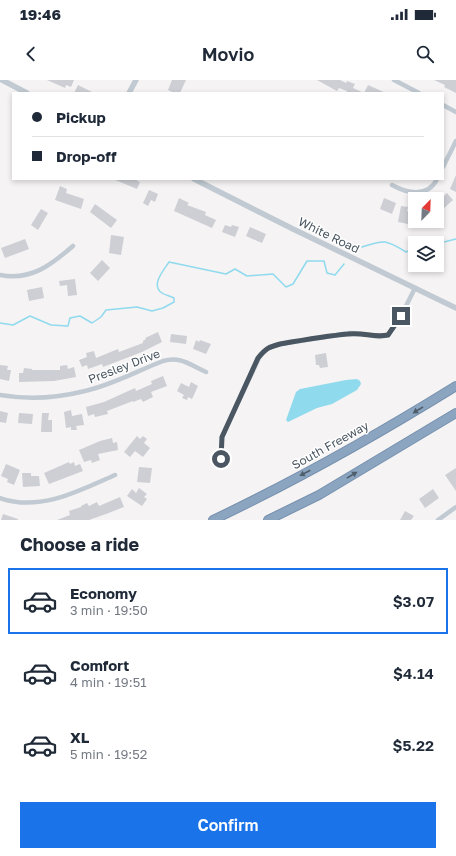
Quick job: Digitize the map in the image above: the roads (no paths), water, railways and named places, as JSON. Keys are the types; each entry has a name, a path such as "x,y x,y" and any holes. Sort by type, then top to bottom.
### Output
{"highway":[{"name":"South Freeway","path":"213,520 325,463 398,422 456,386"},
{"path":"268,520 319,495 456,413"}],"street":[{"path":"2,80 25,92"},
{"path":"130,92 136,80"},
{"path":"394,80 417,92"},
{"path":"444,106 456,112"},
{"path":"444,165 456,141"},
{"name":"White Road","path":"196,180 456,308"},
{"path":"392,185 402,190 414,193 426,190 437,180"},
{"path":"0,275 17,277 38,272 73,246"},
{"path":"221,459 222,437 258,358 265,350 270,346 350,333 379,337 388,335 401,316 415,288"},
{"name":"Presley Drive","path":"0,395 23,398 47,398 86,391 106,385 172,358 181,360 206,372"},
{"path":"0,498 29,504 68,496 115,475"},
{"path":"438,520 456,507"}],"water":[{"path":"357,379 361,384 357,390 332,404 317,408 288,422 286,420 296,392 300,389"}],"waterway":[{"path":"444,242 456,239"},
{"path":"362,247 384,242 406,252 408,251"},
{"path":"0,323 13,325 30,316 51,325 68,326 70,318 80,316 92,323 101,317 106,310 137,307 152,311 163,308 174,302 174,298 162,293 157,286 161,273 169,262 226,274 235,269 247,276 273,274 286,287 293,284 307,261 324,261 327,273 335,275 344,264"}]}
